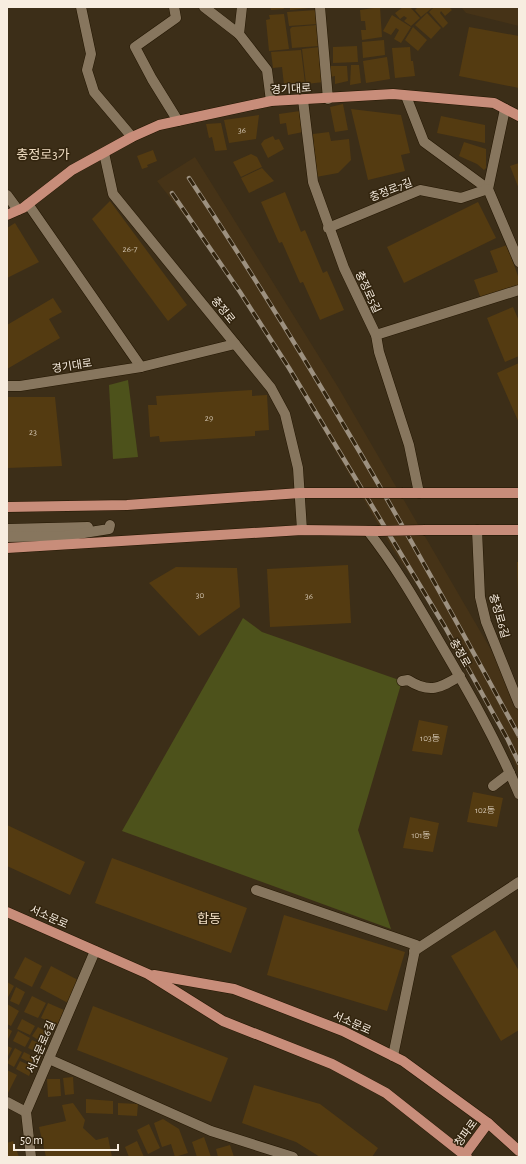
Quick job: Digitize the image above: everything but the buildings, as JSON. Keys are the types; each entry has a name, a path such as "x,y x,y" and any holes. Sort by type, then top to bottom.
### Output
{"main road":[{"name":"경기대로","path":"7,215 28,204 72,170 104,154 132,137 159,125 271,101 328,99 393,94 494,103 519,116"},
{"path":"7,507 128,505 300,493 519,494"},
{"path":"7,548 302,530 519,530"},
{"name":"서소문로","path":"7,912 148,974 223,1021 332,1064 386,1093 465,1156"},
{"name":"서소문로","path":"148,974 234,989 343,1031 403,1061 488,1123 519,1151"},
{"name":"청파로","path":"465,1156 488,1123"}],"street":[{"path":"81,7 91,54 87,70 94,92 132,137"},
{"path":"174,7 176,18 134,47 178,121"},
{"path":"204,7 239,34 267,70 271,101"},
{"path":"239,34 242,7"},
{"path":"320,7 328,99"},
{"path":"406,96 424,142 488,189 519,262"},
{"name":"충정로5길","path":"303,100 313,182 328,228 344,268 376,335 379,352 409,445 419,493"},
{"path":"488,189 505,109"},
{"name":"충정로","path":"104,154 113,194 271,388 285,414 298,468 302,530"},
{"name":"충정로7길","path":"328,228 420,190 461,198 488,189"},
{"path":"7,195 18,210"},
{"path":"28,204 141,367"},
{"path":"376,335 519,290"},
{"name":"경기대로","path":"7,386 20,386 141,367 235,344"},
{"path":"7,529 111,526 109,529 65,536 7,537"},
{"name":"충정로6길","path":"477,530 480,597 484,616 519,704"},
{"name":"충정로","path":"368,531 387,555 460,676 510,773 519,794"},
{"path":"402,682 408,680 418,686 439,688 460,676"},
{"path":"493,786 510,773"},
{"path":"414,951 519,882"},
{"path":"256,890 416,945 393,1056"},
{"name":"서소문로6길","path":"26,1112 95,951"},
{"path":"49,1059 211,1131 293,1157"},
{"path":"7,1102 26,1112 32,1157"}],"shaded area":[{"path":"461,7 519,7 519,26 466,13"},
{"path":"195,157 338,387 519,698 519,774 499,724 450,634 394,551 237,283 157,181"}],"green space":[{"path":"128,380 138,457 113,459 109,385"},
{"path":"243,618 262,632 402,681 358,830 391,929 122,831"}],"railway":[{"path":"189,178 277,314 360,453 441,594 519,736"},
{"path":"172,193 240,292 289,368 445,627 508,740 519,763"}],"district":[{"name":"충정로3가","path":"43,155"},
{"name":"합동","path":"209,919"}]}
